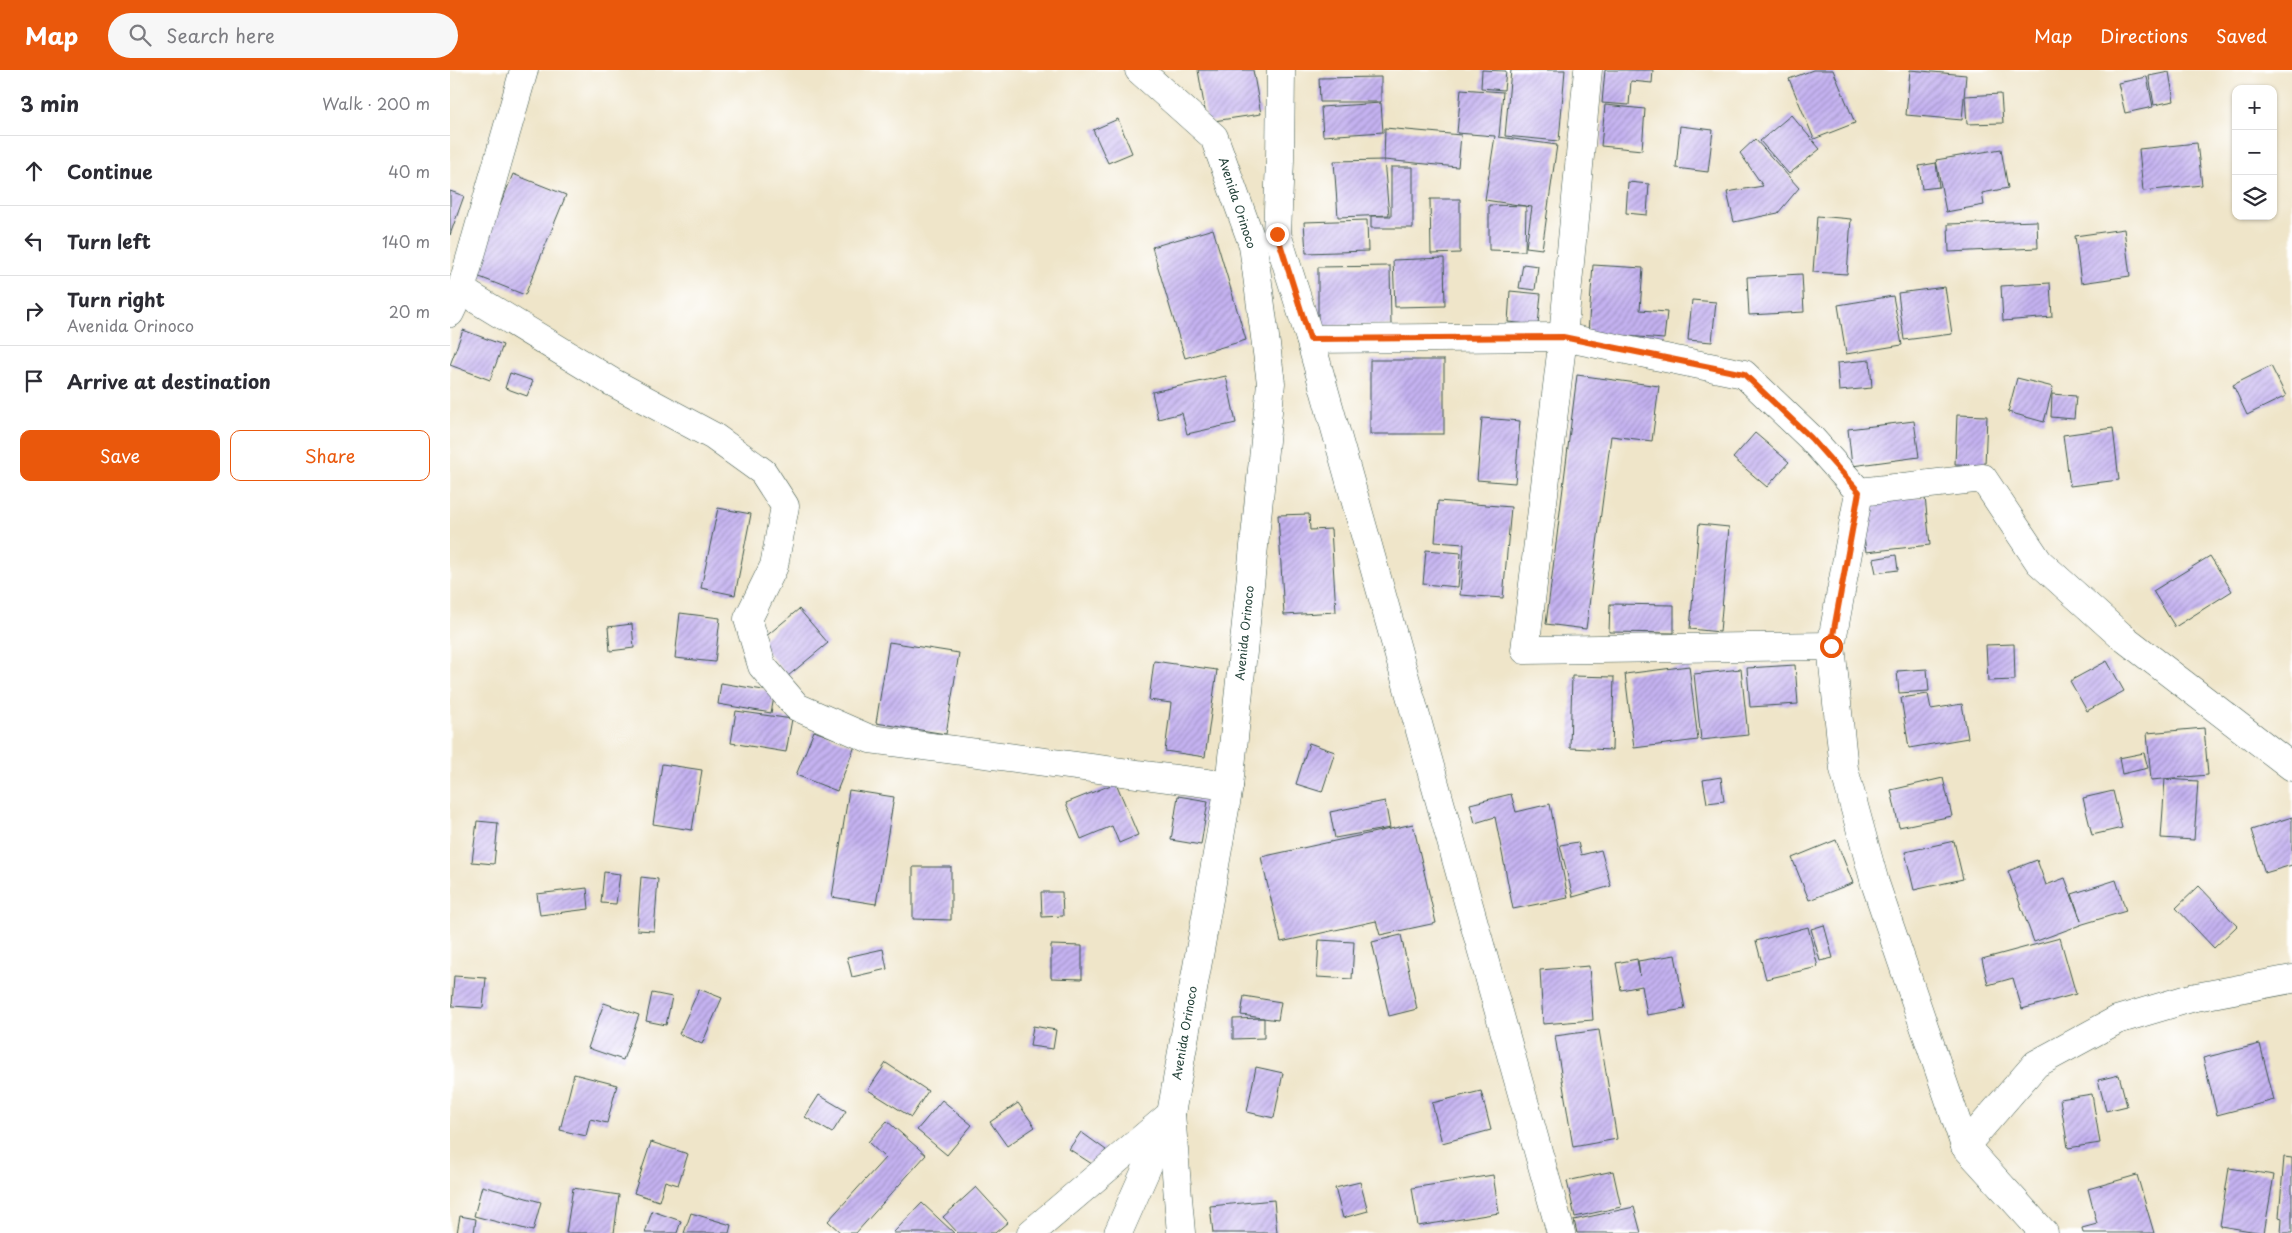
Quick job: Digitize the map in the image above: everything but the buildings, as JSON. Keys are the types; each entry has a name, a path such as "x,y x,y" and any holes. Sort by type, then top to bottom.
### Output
{"street":[{"path":"524,70 456,302 713,436 763,472 785,506 774,566 748,619 762,666 797,707 870,739 1229,786"},
{"name":"Avenida Orinoco","path":"1139,70 1214,137 1252,245 1271,383 1229,786 1171,1114 1181,1233"},
{"path":"1281,70 1277,234 1310,339 1561,1233"},
{"path":"1588,70 1563,337 1525,650 1831,646"},
{"path":"1310,339 1563,337 1744,374 1811,438 1859,492"},
{"path":"1859,492 1983,478 2039,562 2120,635 2292,767"},
{"path":"1859,492 1831,646 1847,778 1875,884 1965,1146 2044,1233"},
{"path":"1965,1146 2036,1064 2118,1020 2191,998 2292,979"},
{"path":"1031,1233 1171,1114"},
{"path":"1118,1233 1171,1114"}],"route":[{"path":"1277,234 1310,339 1563,337 1744,374 1811,438 1859,492 1831,646"}]}
